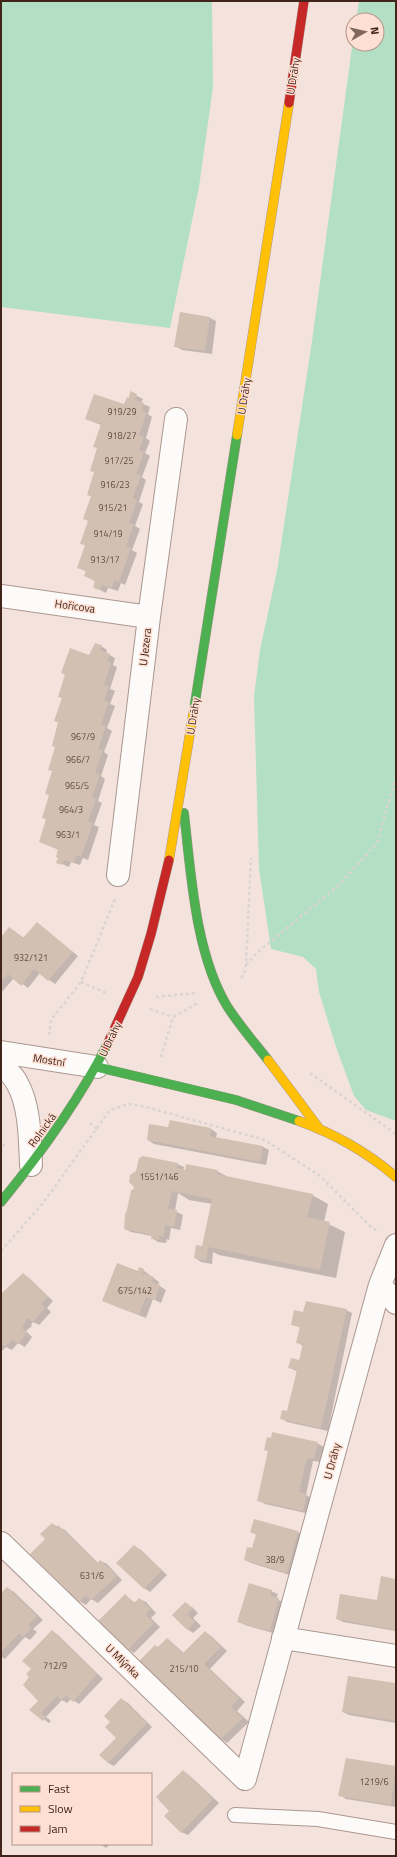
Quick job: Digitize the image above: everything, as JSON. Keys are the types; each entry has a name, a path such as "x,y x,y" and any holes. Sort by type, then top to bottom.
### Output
{"street":[{"name":"U Dráhy","path":"304,1 238,438 169,859 156,917 137,978 128,1002 97,1067 262,1108 318,1127 356,1149 396,1177"},
{"name":"U Jezera","path":"118,875 149,617 176,419"},
{"name":"Hořicova","path":"1,596 149,617"},
{"name":"U Dráhy","path":"181,791 200,927 208,962 219,991 227,1006 318,1127"},
{"name":"Mostní","path":"1,1052 97,1067"},
{"path":"1,1064 17,1082 23,1094 29,1129 31,1165"},
{"name":"Rolnická","path":"1,1202 31,1165 71,1110 97,1067"},
{"name":"U Dráhy","path":"245,1779 380,1285 390,1240"},
{"path":"380,1285 396,1303"},
{"name":"U Mlýnka","path":"1,1543 245,1779"},
{"path":"283,1638 396,1656"}],"lane":[{"path":"235,1815 318,1819 396,1832"}],"path":[{"path":"246,965 259,951 338,886 377,843 396,777"},
{"path":"238,981 244,974 246,965 251,858"},
{"path":"45,1059 51,1020 81,982 121,885 118,875"},
{"path":"128,1002 174,995 219,991"},
{"path":"173,1016 219,991"},
{"path":"309,1072 396,1134"},
{"path":"1,1251 43,1203 110,1110 129,1104 146,1107 265,1140 320,1176 370,1226 390,1240"}],"green space":[{"path":"1,1 212,1 213,87 199,187 170,328 1,307"},
{"path":"359,1 396,1 396,1121 366,1110 354,1096 336,1047 319,992 316,969 303,957 271,949 259,869 254,696 260,650 277,571 312,341 351,52 385,52 385,12 357,12"}],"building":[{"path":"180,312 210,317 205,351 174,347"},
{"path":"130,391 137,394 135,400 144,403 142,411 147,412 139,435 144,437 139,450 144,452 136,474 141,475 133,498 137,500 129,523 134,524 126,546 131,548 119,582 114,580 112,588 102,585 100,590 93,588 95,580 84,576 86,571 77,568 85,545 80,544 88,521 83,519 91,496 87,495 94,472 90,471 97,448 93,447 101,424 85,419 94,394 124,404 127,397 129,398"},
{"path":"95,643 102,645 100,650 110,654 107,661 111,663 104,685 109,687 104,700 109,702 101,725 106,726 98,749 103,750 95,773 100,774 92,797 96,799 88,821 93,823 81,857 76,855 74,863 64,860 62,865 56,863 58,858 56,857 58,849 39,842 46,819 42,818 49,795 45,794 52,771 48,770 55,747 52,746 58,722 54,721 62,698 58,697 65,674 61,673 70,648 89,655"},
{"path":"37,922 73,952 48,981 34,969 21,986 8,974 1,982 1,937 9,927 23,938"},
{"path":"170,1120 211,1128 210,1136 263,1146 260,1162 147,1140 149,1124 168,1127"},
{"path":"143,1156 178,1163 177,1168 185,1170 186,1164 218,1170 217,1174 313,1194 307,1217 330,1222 320,1270 208,1247 206,1261 194,1258 196,1245 202,1246 212,1199 172,1191 168,1209 177,1210 174,1227 165,1225 163,1237 160,1236 159,1240 151,1239 152,1235 124,1229 125,1214 131,1190 133,1190 134,1187 129,1182 130,1175 136,1171 139,1158"},
{"path":"117,1263 138,1271 139,1267 144,1269 142,1273 154,1277 152,1282 160,1285 155,1300 146,1297 139,1315 102,1301"},
{"path":"23,1273 48,1297 41,1304 45,1308 33,1322 28,1318 21,1327 27,1333 18,1344 13,1339 5,1347 1,1343 1,1294"},
{"path":"306,1301 347,1309 321,1428 280,1419 282,1410 287,1411 297,1370 288,1368 291,1358 299,1360 303,1344 296,1343 300,1327 291,1325 294,1310 303,1312"},
{"path":"272,1432 318,1442 314,1459 307,1458 299,1492 307,1494 303,1511 257,1501 268,1451 264,1450 267,1437 271,1438"},
{"path":"254,1519 298,1531 287,1573 244,1560 247,1547 252,1548 256,1534 250,1532"},
{"path":"52,1523 57,1528 58,1525 97,1563 100,1560 117,1576 91,1600 86,1595 79,1602 30,1554 45,1539 40,1534"},
{"path":"134,1545 162,1570 144,1589 116,1563"},
{"path":"381,1576 396,1579 396,1630 336,1619 340,1594 377,1600"},
{"path":"249,1583 272,1590 270,1596 279,1598 270,1631 237,1622"},
{"path":"7,1587 37,1616 28,1625 31,1628 23,1637 19,1633 1,1653 1,1593"},
{"path":"125,1594 134,1603 139,1598 151,1609 145,1614 154,1623 128,1650 98,1621"},
{"path":"185,1602 193,1608 187,1614 195,1622 187,1630 172,1615"},
{"path":"52,1630 97,1674 73,1702 66,1695 61,1700 57,1696 41,1713 46,1717 43,1721 29,1710 38,1701 23,1685 29,1677 26,1674 31,1669 22,1661"},
{"path":"205,1631 221,1647 204,1664 239,1698 231,1707 243,1718 220,1740 139,1661 155,1645 158,1647 167,1638 183,1653"},
{"path":"348,1676 396,1683 396,1721 342,1712"},
{"path":"121,1698 147,1723 108,1763 99,1755 116,1738 105,1727 110,1722 104,1716"},
{"path":"346,1758 396,1766 391,1805 338,1796"},
{"path":"183,1770 213,1799 181,1833 164,1816 169,1811 156,1797"}],"traffic: fast":[{"path":"194,709 237,435"},
{"path":"184,813 196,912 208,962 216,985 227,1006 268,1060"},
{"path":"1,1202 30,1165 71,1107 107,1045"},
{"path":"97,1067 236,1100 299,1121"}],"traffic: slow":[{"path":"237,435 289,103"},
{"path":"169,860 194,709"},
{"path":"268,1060 318,1127"},
{"path":"299,1121 350,1144 396,1177"}],"traffic: jam":[{"path":"289,103 304,1"},
{"path":"107,1045 138,977 151,934 169,860"}]}
